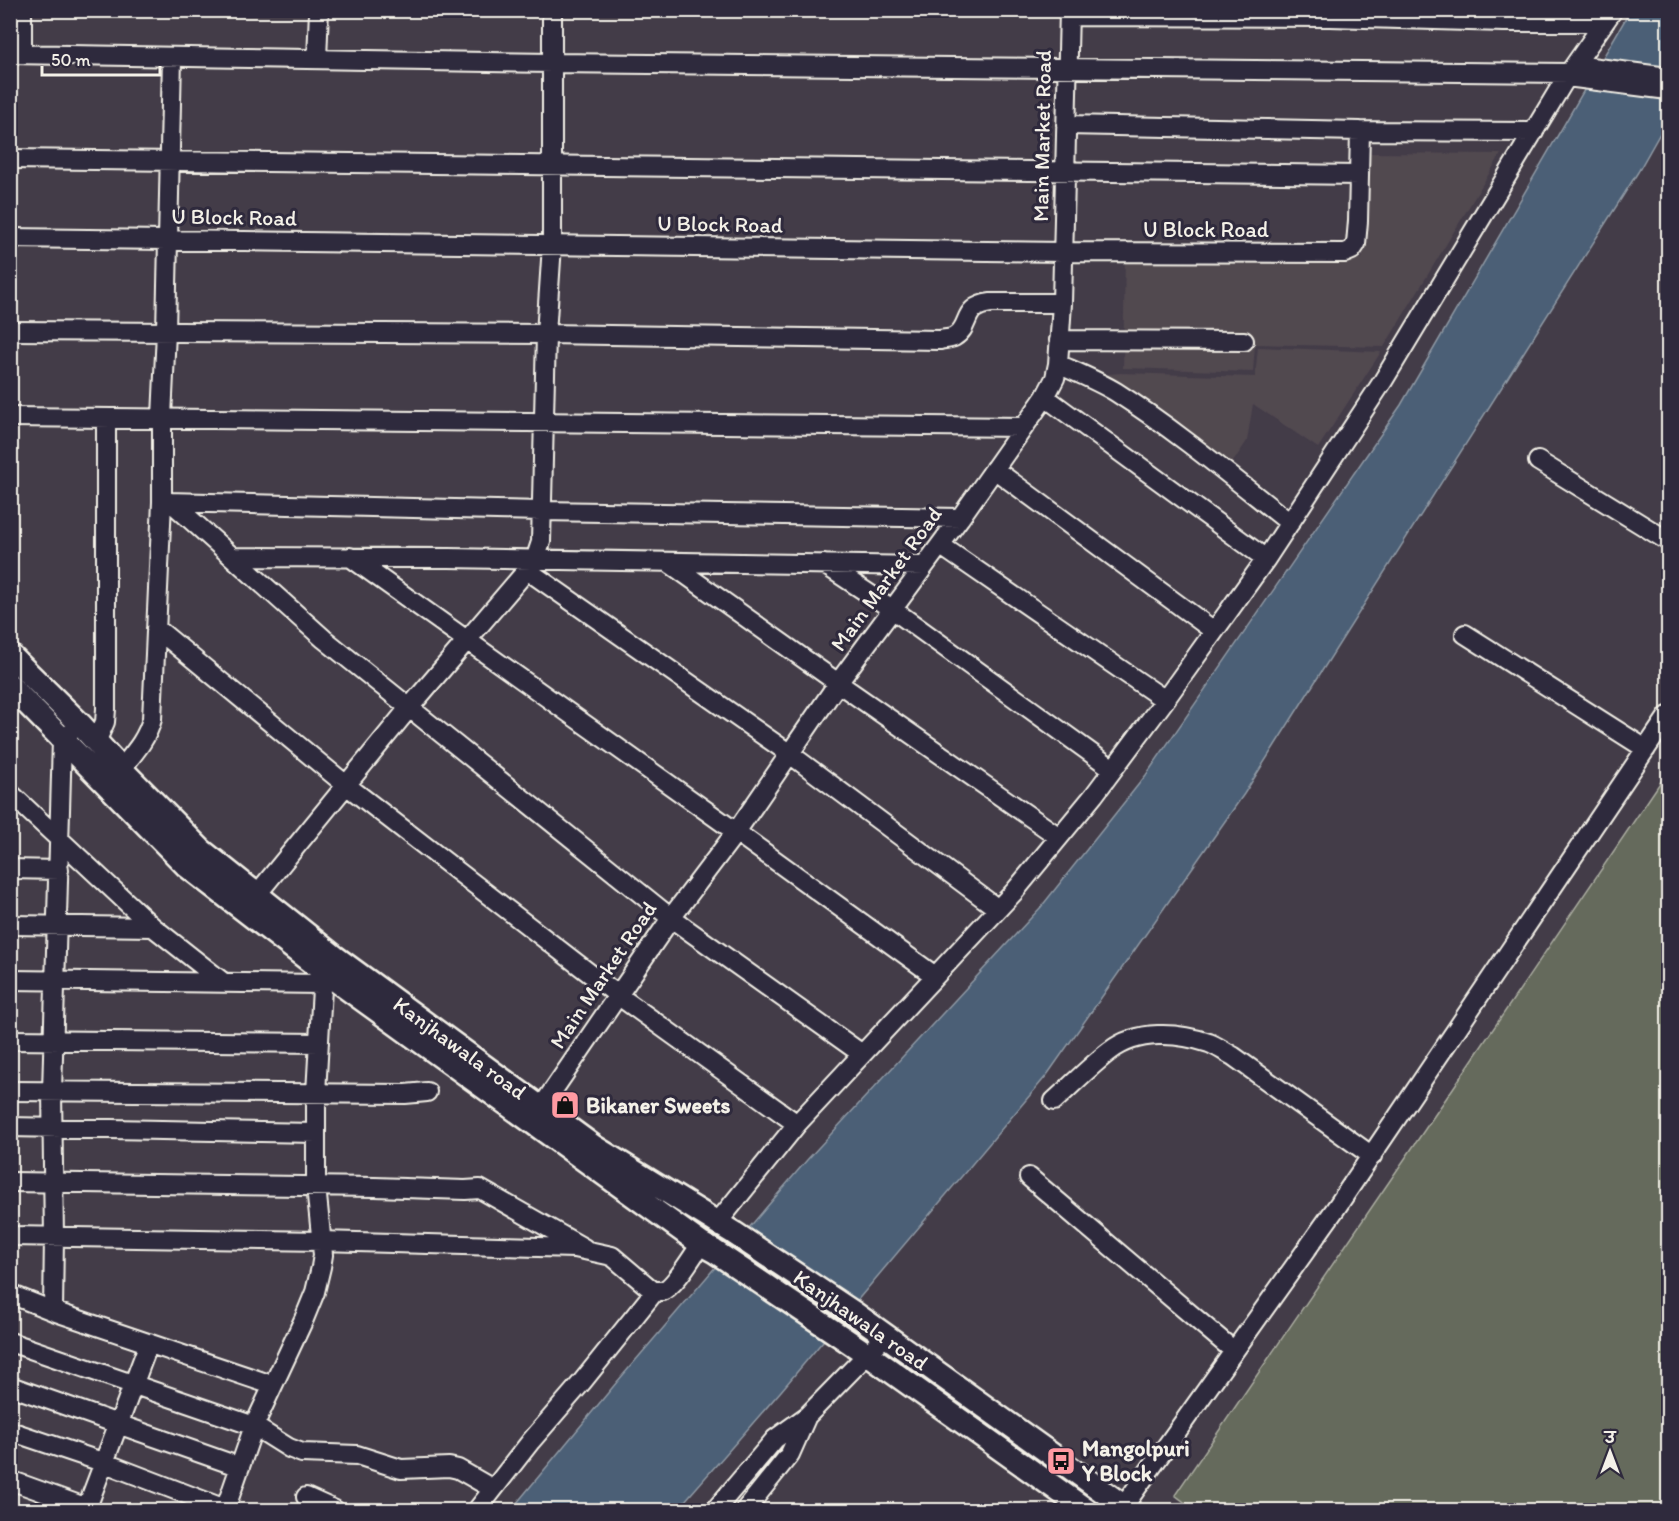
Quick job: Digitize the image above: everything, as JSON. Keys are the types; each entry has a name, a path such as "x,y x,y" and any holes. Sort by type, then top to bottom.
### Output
{"main road":[{"name":"Kanjhawala road","path":"10,655 80,724 322,977 537,1115 593,1146 726,1227 854,1313 1124,1509"},
{"name":"Kanjhawala road","path":"10,686 187,866 250,902 335,957 707,1248 867,1354 1086,1510"}],"street":[{"path":"22,10 16,54 552,63 1576,72 1668,77"},
{"path":"316,59 319,10"},
{"path":"250,902 409,708 531,565 541,542 546,334 552,245 552,10"},
{"path":"1069,13 1504,22 1609,16"},
{"name":"Main Market Road","path":"537,1115 671,918 736,832 838,683 960,518 1045,398 1055,378 1062,303 1069,13"},
{"path":"726,1227 797,1124 1014,892 1094,795 1165,700 1266,559 1383,381 1534,132 1576,72 1609,16"},
{"path":"121,769 140,745 149,730 152,719 156,628 166,502 162,417 172,57"},
{"path":"1576,72 1668,90"},
{"path":"1066,125 1534,132"},
{"name":"U Block Road","path":"10,238 1063,252 1346,253 1356,244 1360,131"},
{"path":"10,159 1359,175"},
{"path":"10,331 546,334 940,340 952,338 959,332 971,310 980,304 1062,303"},
{"path":"1059,340 1244,341"},
{"path":"1058,364 1115,392 1170,429 1290,523"},
{"path":"1045,398 1266,559"},
{"path":"10,417 1024,427"},
{"path":"96,741 105,722 106,709 106,418"},
{"path":"1539,460 1668,541"},
{"path":"994,470 1214,631"},
{"path":"166,502 960,518"},
{"path":"166,502 233,557 324,639 671,918 862,1054"},
{"path":"940,544 1165,700"},
{"path":"233,557 350,557 531,565 669,562 924,567"},
{"path":"350,557 935,976"},
{"path":"669,562 1059,837"},
{"path":"824,564 892,609 1113,769"},
{"path":"531,565 998,909"},
{"path":"156,628 346,785 619,996 797,1124"},
{"path":"1465,634 1646,749"},
{"path":"1124,1509 1336,1209 1668,716"},
{"path":"53,1311 54,1127 52,1092 62,740 80,724"},
{"path":"10,793 153,927 224,983"},
{"path":"10,813 31,813"},
{"path":"10,869 59,870"},
{"path":"10,925 153,927"},
{"path":"10,980 224,983 322,977 316,1093 316,1186 323,1255 315,1292 254,1426 225,1510 105,1463 10,1431"},
{"path":"1054,1101 1111,1050 1130,1040 1149,1036 1189,1037 1211,1043 1233,1056 1371,1156"},
{"path":"10,1040 319,1043"},
{"path":"10,1091 405,1094 428,1092"},
{"path":"10,1127 316,1133"},
{"path":"1029,1177 1234,1351"},
{"path":"10,1182 480,1189 591,1252"},
{"path":"10,1236 575,1248 612,1256 655,1291 662,1291 670,1286 707,1248"},
{"path":"477,1510 655,1291"},
{"path":"10,1294 53,1311 272,1385"},
{"path":"715,1510 775,1439 807,1416 885,1336"},
{"path":"10,1342 254,1426 289,1448 302,1453 357,1455 401,1469 449,1467 458,1469 493,1489"},
{"path":"10,1480 88,1510 149,1343"},
{"path":"10,1386 240,1467"},
{"path":"745,1510 790,1454 807,1416"},
{"path":"306,1497 335,1510"}],"shaded area":[{"path":"1365,153 1501,154 1384,347 1255,344 1253,372 1123,368 1125,257 1362,259"},
{"path":"1258,347 1381,352 1318,448 1253,404 1247,441 1227,471 1106,389 1108,374 1255,377"}],"green space":[{"path":"1668,771 1668,1510 1195,1510 1175,1495"}],"water":[{"path":"1630,11 1668,11 1668,119 1638,172 1244,794 1047,1075 781,1391 677,1510 511,1510 807,1160 1041,907 1146,775 1401,405"}],"place":[{"name":"Bikaner Sweets","path":"565,1105"},
{"name":"Mangolpuri Y Block","path":"1061,1461"}]}
